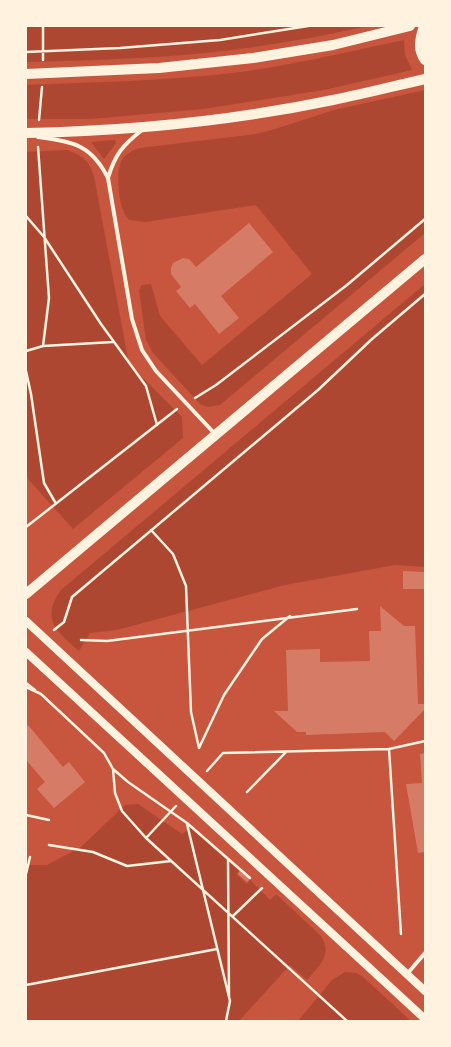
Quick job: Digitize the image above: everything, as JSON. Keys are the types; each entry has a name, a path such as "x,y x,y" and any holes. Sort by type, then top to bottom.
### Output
{"main road":[{"path":"26,74 159,68 252,58 333,45 410,26"},
{"path":"424,26 419,39 420,54 425,60"},
{"path":"26,134 38,135 146,127 219,119 325,102 425,79"},
{"path":"26,594 425,259"},
{"path":"26,621 425,991"},
{"path":"26,652 425,1019"}],"street":[{"path":"108,178 113,161 121,148 146,127"},
{"path":"38,135 70,142 83,148 102,166 108,178 132,319 142,350 156,371 216,436"},
{"path":"406,974 425,953"}],"path":[{"path":"43,26 43,74 38,135 49,298 43,346"},
{"path":"26,52 220,40 308,26"},
{"path":"26,216 44,237 114,342 146,386 157,425"},
{"path":"26,527 55,502 186,403 216,385 347,286 425,219"},
{"path":"72,597 318,390 425,294"},
{"path":"26,351 43,346 114,342"},
{"path":"26,371 31,394 44,483 55,502"},
{"path":"151,530 173,554 186,586 191,712 199,748 224,695 262,639 290,616"},
{"path":"81,640 107,641 290,616 357,609"},
{"path":"26,683 41,694 104,753 113,769 128,782 187,823 251,879"},
{"path":"26,687 41,694"},
{"path":"215,763 223,753 389,750 425,742"},
{"path":"389,750 401,934"},
{"path":"247,792 286,751"},
{"path":"113,769 116,793 122,812 171,861 347,1021"},
{"path":"26,816 49,820"},
{"path":"187,823 201,887 230,1001"},
{"path":"50,845 93,852 127,866 171,861"},
{"path":"26,874 30,857"},
{"path":"226,1021 230,1001 228,858"},
{"path":"233,916 262,889 257,884"},
{"path":"26,985 217,949"}],"shaded area":[{"path":"26,26 368,26 283,43 226,51 125,59 26,62"},
{"path":"404,40 405,55 412,70 324,90 203,109 91,119 26,119 26,85 155,80 232,73 297,63"},
{"path":"425,90 425,233 220,405 207,407 200,404 153,353 146,340 139,290 142,285 151,284 160,316 202,365 312,274 256,205 145,222 129,220 125,215 120,200 118,182 122,160 130,152 140,148 256,134 334,110"},
{"path":"115,140 116,143 104,159 91,142"},
{"path":"67,150 81,156 90,166 94,176 129,364 182,417 183,438 73,529 28,479 26,470 26,152"},
{"path":"425,284 425,567 395,565 285,585 117,630 90,633 79,651 58,631 52,617 52,609 61,590"},
{"path":"138,804 182,834 191,828 239,871 236,874 247,884 250,880 270,900 276,894 321,936 326,949 323,960 307,980 290,965 239,1021 26,1021 26,865 47,865 81,847 125,805"},
{"path":"345,972 356,973 362,976 411,1021 298,1021 332,980"}],"building":[{"path":"249,223 273,252 221,296 239,318 219,334 195,304 190,308 176,291 181,287 171,274 171,268 173,263 183,258 189,259 196,267"},
{"path":"403,571 425,572 425,589 403,589"},
{"path":"380,606 404,626 415,626 418,704 425,704 425,709 394,741 385,732 306,735 306,732 297,732 274,711 288,711 286,650 320,649 320,662 370,661 369,631 381,631"},
{"path":"28,725 63,767 69,762 85,782 54,808 37,789 45,782 26,760 26,727"},
{"path":"425,753 425,852 418,853 406,784 422,783 420,754"},
{"path":"240,871 250,879 247,882 238,874"}]}
